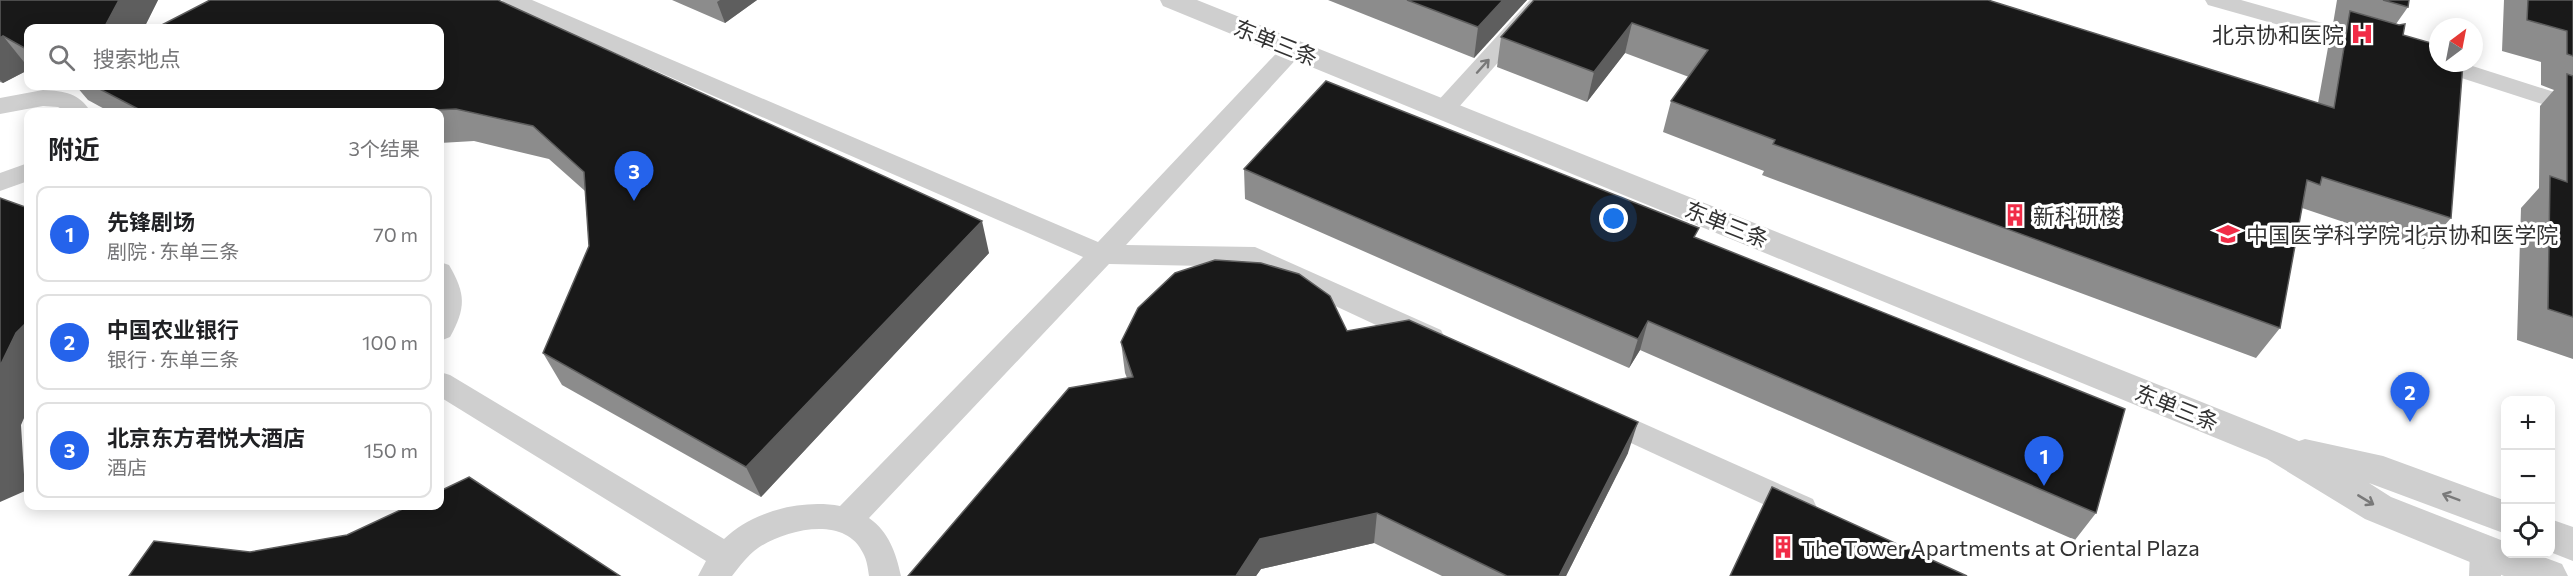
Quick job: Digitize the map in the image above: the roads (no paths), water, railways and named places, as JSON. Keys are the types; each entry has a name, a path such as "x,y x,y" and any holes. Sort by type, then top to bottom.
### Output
{"street":[{"name":"东单三条","path":"1173,0 2280,448 2383,471 2501,516"},
{"name":"东单三条","path":"2280,448 2378,508 2486,564 2548,576"},
{"path":"2555,538 2573,544"}],"lane":[{"path":"513,0 1102,254 1255,257 1450,347"},
{"path":"1443,110 1542,0"},
{"path":"2216,0 2378,46"},
{"path":"845,522 1102,254 1293,49"},
{"path":"2467,72 2573,106"},
{"path":"0,105 29,99 49,98 72,106 87,90"},
{"path":"0,182 24,173"},
{"path":"444,279 450,290 448,313 444,322"},
{"path":"444,386 720,567 747,539 770,526 797,518 822,516 845,522 867,534 880,553 885,576"},
{"path":"1580,406 1830,521"}],"place":[{"name":"北京协和医院","path":"2362,34"},
{"name":"北京东方君悦大酒店","path":"634,201"},
{"name":"新科研楼","path":"2015,215"},
{"name":"中国医学科学院 北京协和医学院","path":"2228,234"},
{"name":"中国农业银行","path":"2410,422"},
{"name":"先锋剧场","path":"2044,486"},
{"name":"The Tower Apartments at Oriental Plaza","path":"1783,547"}]}
